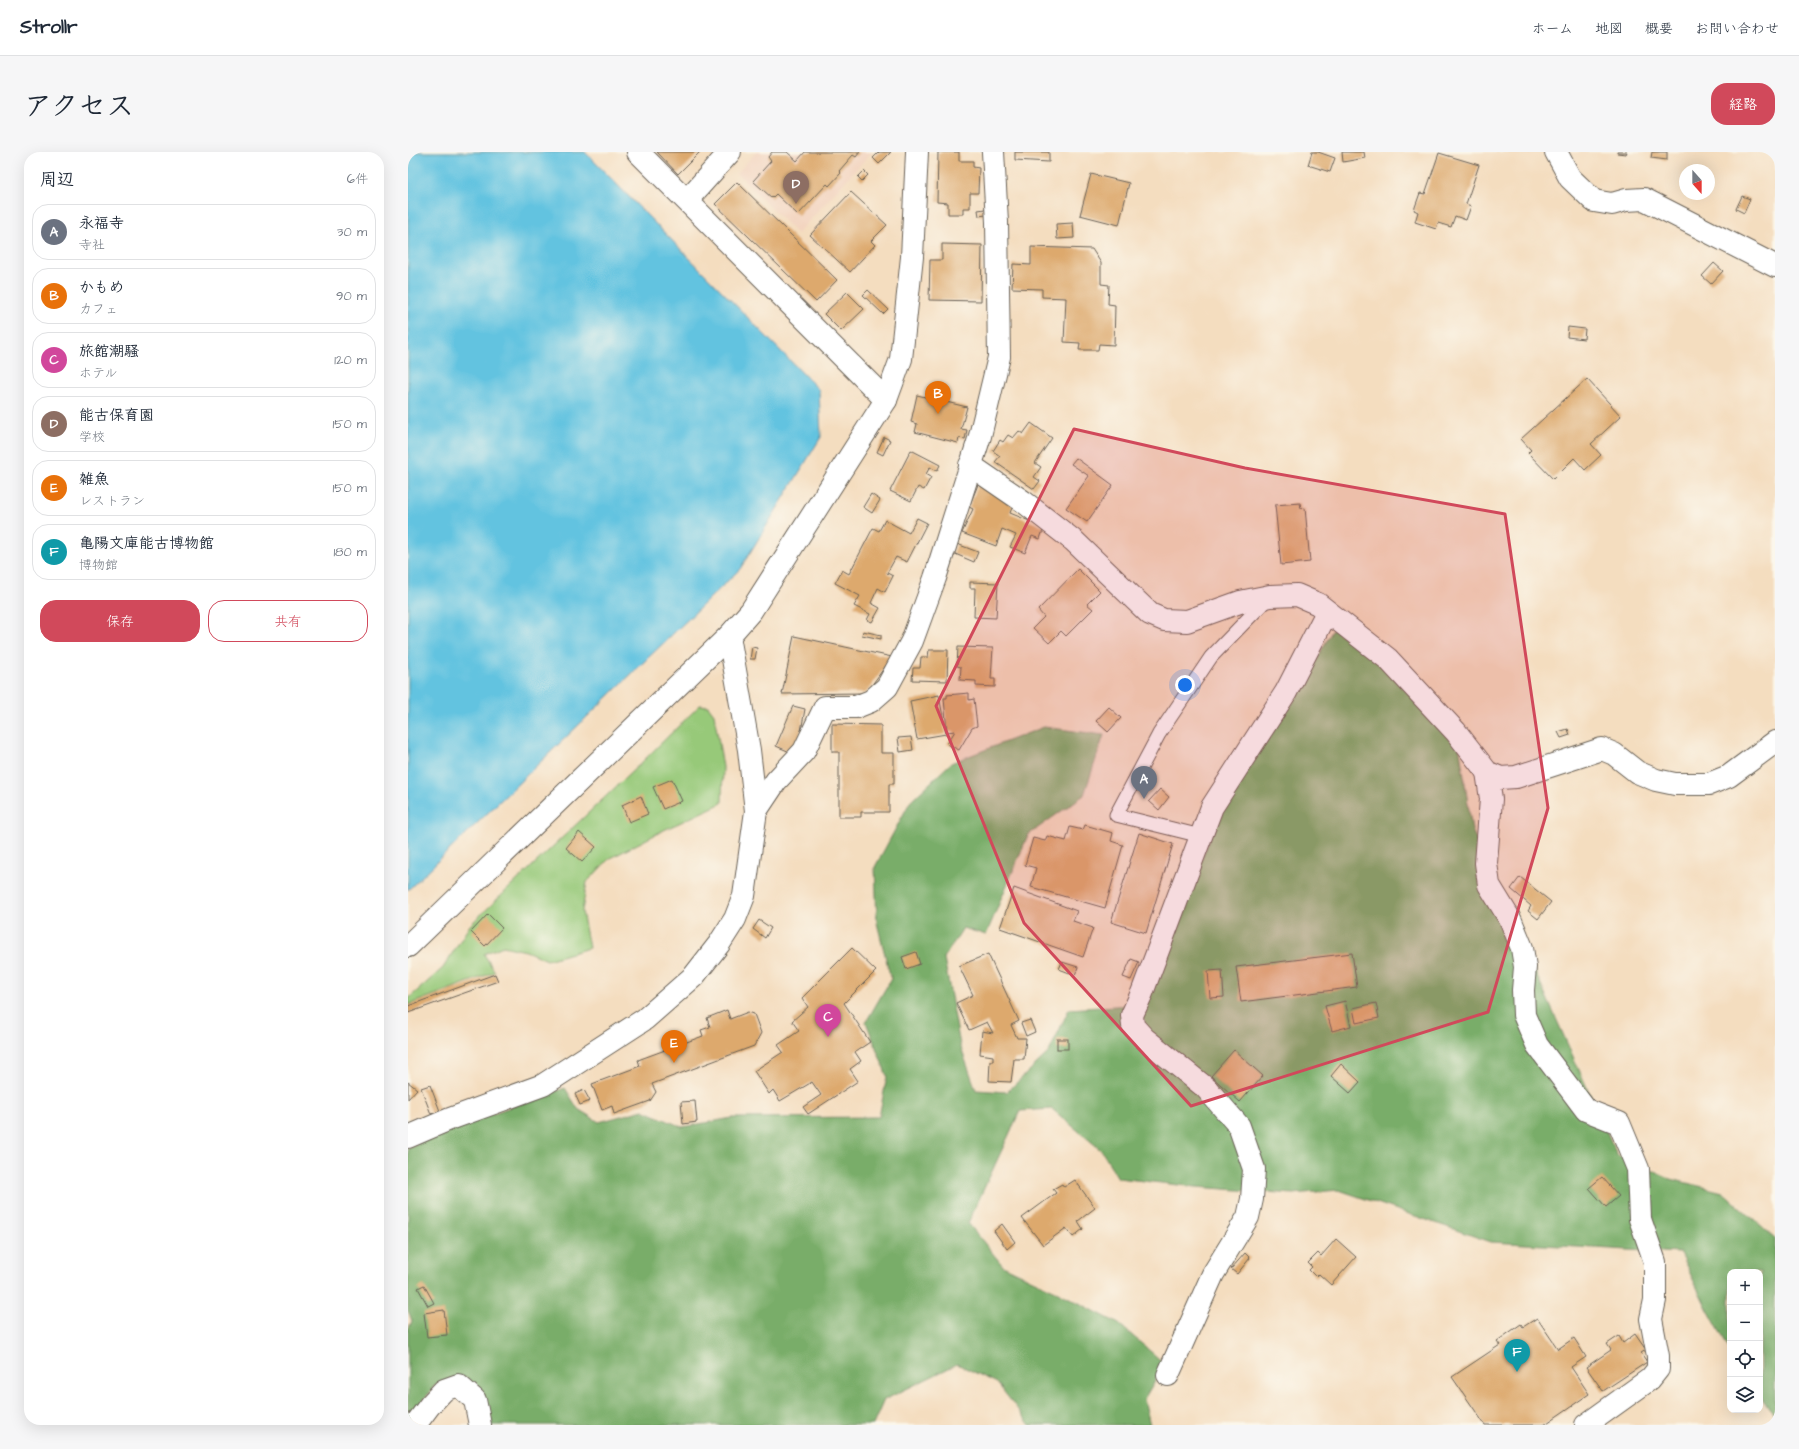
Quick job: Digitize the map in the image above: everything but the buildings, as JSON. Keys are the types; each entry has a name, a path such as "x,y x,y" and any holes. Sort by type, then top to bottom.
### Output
{"street":[{"path":"638,152 886,400"},
{"path":"687,200 730,152"},
{"path":"408,946 729,636 751,611 859,439 886,400 901,359 912,257 917,152"},
{"path":"756,811 776,781 804,751 825,707 856,707 871,701 887,687 912,641 935,578 980,436 999,357 997,222 993,152"},
{"path":"1556,152 1570,178 1594,201 1612,204 1626,200 1644,199 1775,266"},
{"path":"970,465 1024,502 1074,541 1150,614 1164,620 1187,621 1240,602 1270,596 1297,595 1318,604 1388,659 1456,732 1487,772 1500,778 1516,777 1602,749 1614,754 1637,772 1656,780 1676,784 1709,784 1729,776 1775,742"},
{"path":"1168,1375 1213,1274 1248,1217 1253,1192 1254,1169 1239,1126 1206,1088 1144,1038 1133,1026 1132,1015 1142,993 1212,807 1286,692 1327,612"},
{"path":"408,1136 543,1085 646,1019 694,976 719,944 734,919 744,896 756,811 749,750 729,636"},
{"path":"1487,772 1491,799 1486,864 1489,885 1510,921 1522,948 1525,967 1523,990 1524,1015 1537,1045 1586,1110 1619,1123 1638,1169 1640,1219 1655,1262 1655,1300 1651,1319 1658,1356 1658,1369 1650,1379 1586,1425"},
{"path":"415,1425 430,1405 444,1390 458,1385 475,1400 480,1425"}],"lane":[{"path":"1201,836 1116,815 1159,734 1211,657 1270,596"}],"highlighted area":[{"path":"1074,429 1245,468 1505,514 1548,808 1488,1012 1191,1106 1024,923 936,706"}],"shaded area":[{"path":"756,152 872,152 797,234 737,173"}],"green space":[{"path":"1333,629 1385,667 1459,744 1472,830 1617,1155 1671,1179 1723,1192 1775,1238 1775,1415 1763,1400 1763,1269 1727,1269 1727,1345 1680,1253 1491,1242 1339,1190 1293,1194 1196,1187 1118,1178 1101,1150 1052,1109 1020,1111 968,1223 1003,1266 1060,1293 1119,1324 1165,1364 1144,1399 1150,1425 1030,1425 997,1383 957,1364 884,1400 873,1425 491,1425 481,1397 466,1377 436,1384 408,1420 408,1330 412,1321 408,1310 408,1148 445,1130 565,1088 578,1109 599,1122 643,1110 682,1127 732,1118 879,1117 887,1076 866,1022 891,979 877,923 875,867 910,802 951,763 1044,727 1104,735 1084,795 1028,835 986,935 963,928 944,958 960,1045 976,1090 1007,1092 1049,1052 1069,1009 1146,1004 1222,806 1295,699"},
{"path":"700,705 708,706 714,714 723,767 722,803 664,830 609,859 587,882 582,911 589,948 547,960 526,951 503,946 484,954 495,972 408,1005 408,999 443,968 470,925"}],"water":[{"path":"408,152 585,152 819,390 821,437 740,569 408,890"}],"place":[{"name":"能古保育園","path":"796,204"},
{"name":"かもめ","path":"938,414"},
{"name":"永福寺","path":"1144,799"},
{"name":"旅館潮騒","path":"828,1037"},
{"name":"雑魚","path":"674,1063"},
{"name":"亀陽文庫能古博物館","path":"1517,1372"}]}
